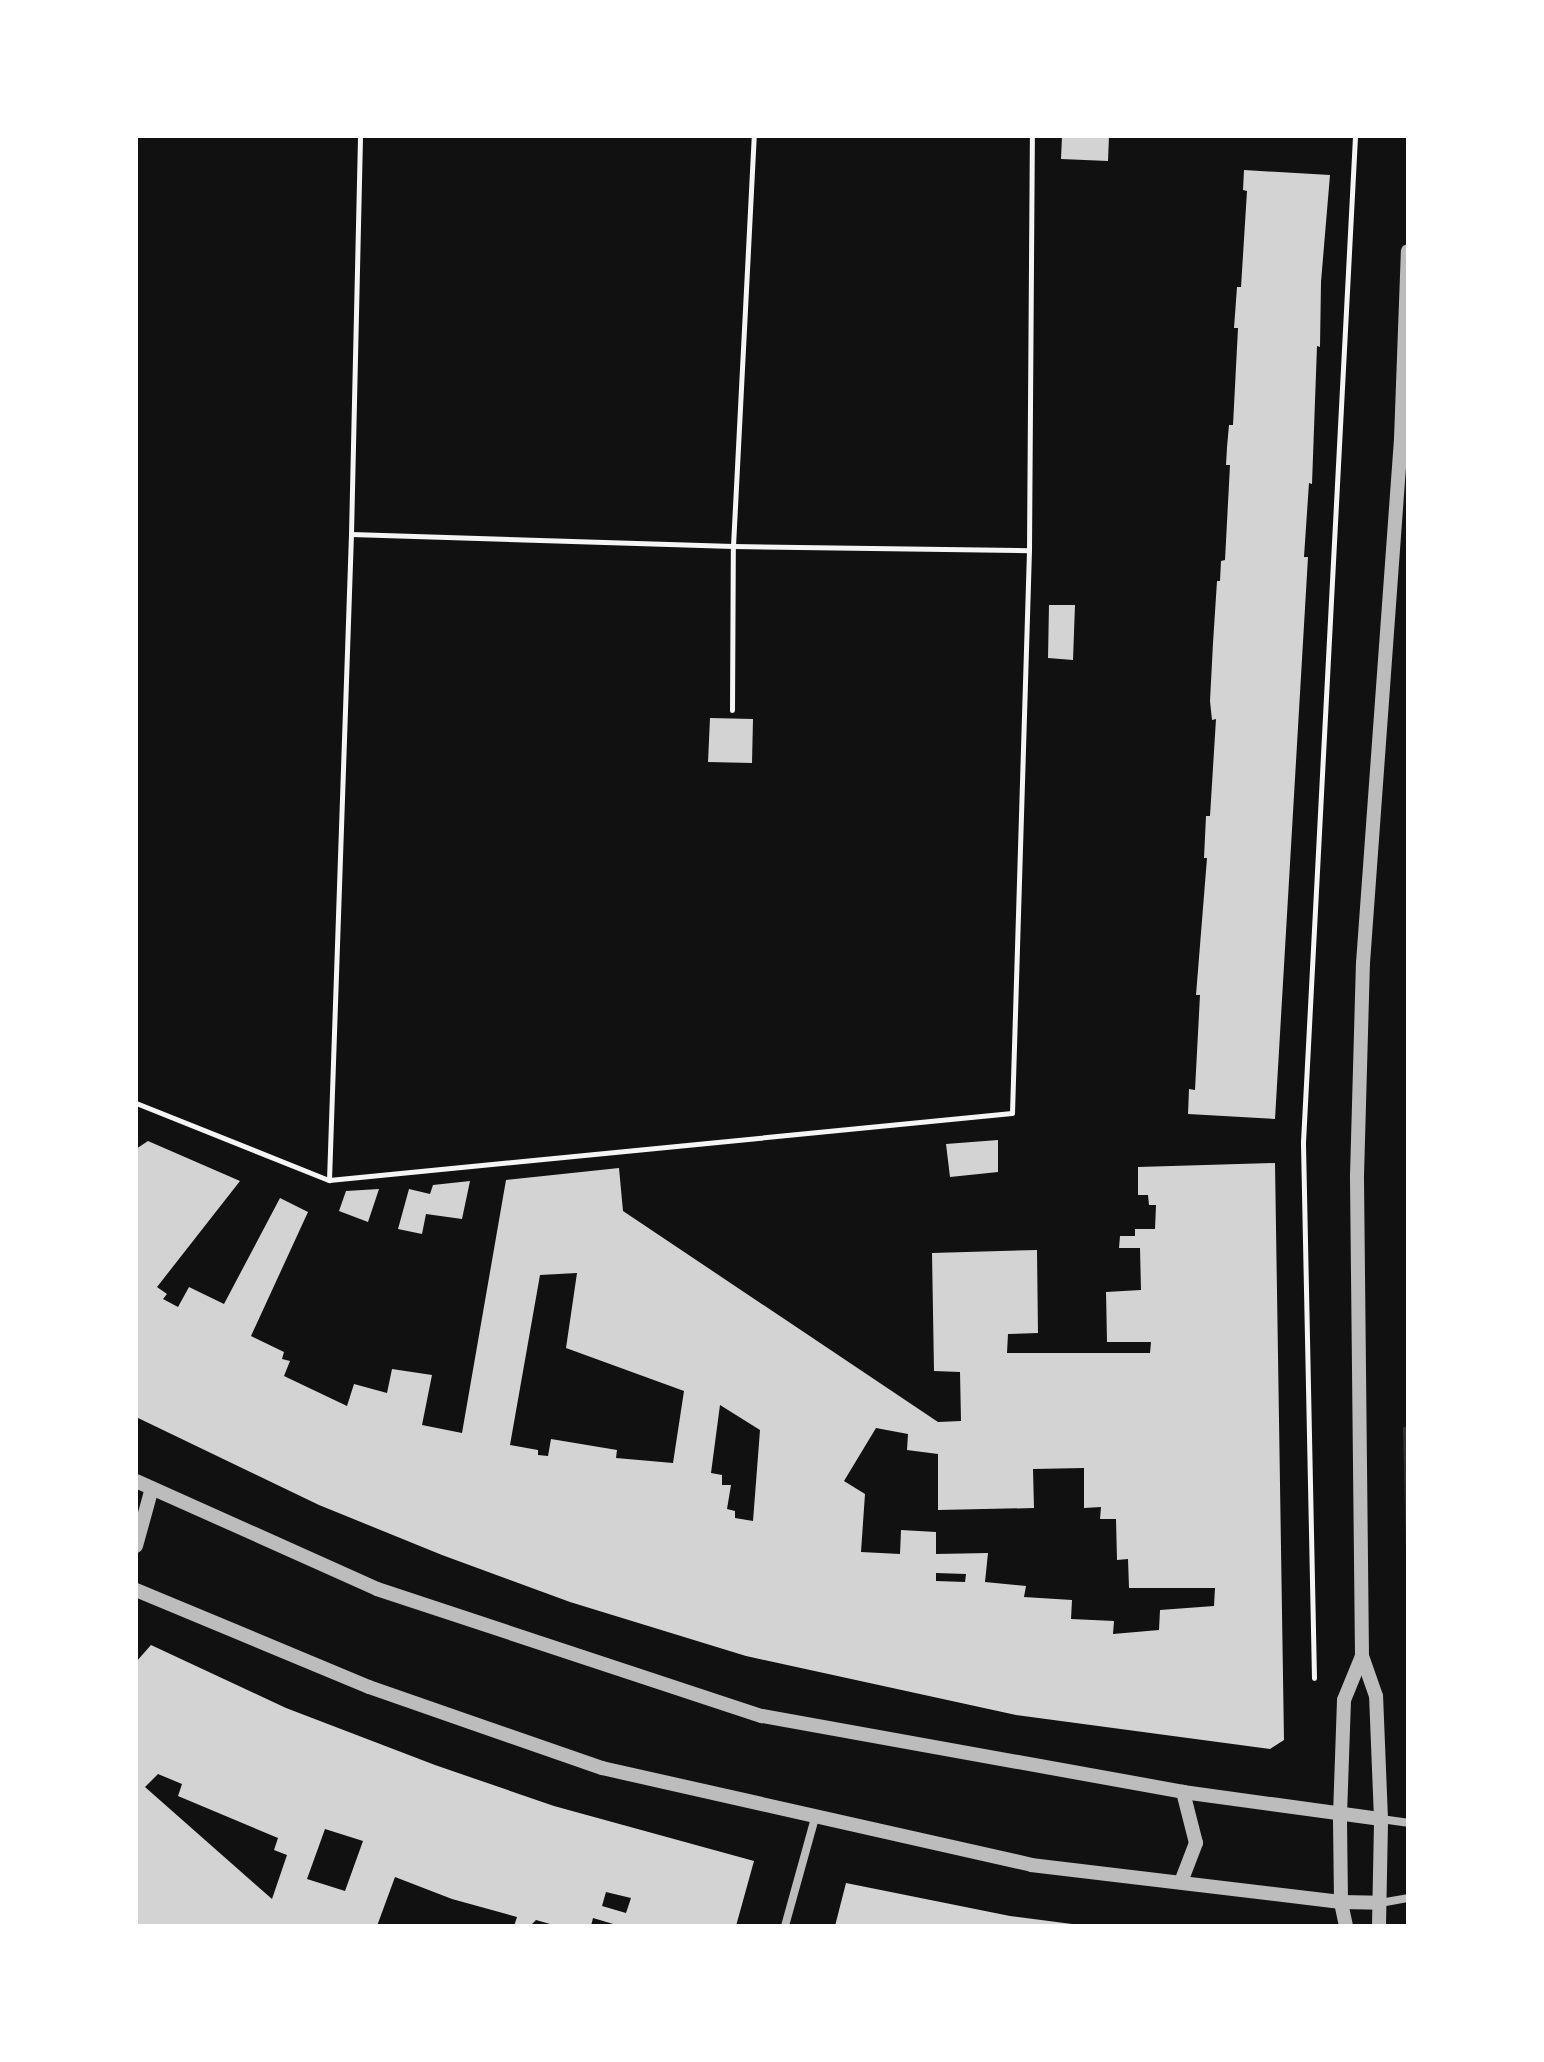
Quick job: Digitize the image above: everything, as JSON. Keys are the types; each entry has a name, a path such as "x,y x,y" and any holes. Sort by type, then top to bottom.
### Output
{"street":[{"path":"1379,1926 1381,1819 1376,1696 1362,1656 1357,1176 1363,963 1400,455 1408,251"},
{"path":"136,1481 377,1589 762,1716 874,1739 1183,1792 1408,1823"},
{"path":"136,1546 152,1488"},
{"path":"136,1590 369,1687 602,1768 1031,1865 1341,1902 1380,1903 1408,1898"},
{"path":"1346,1926 1341,1902 1340,1815 1344,1700 1362,1656"},
{"path":"1181,1882 1196,1843 1183,1792"},
{"path":"785,1926 815,1818"}],"path":[{"path":"329,1180 351,534 360,136"},
{"path":"732,710 733,546 754,136"},
{"path":"136,1103 329,1180 1012,1113 1029,550 1032,136"},
{"path":"1314,1683 1303,1142 1355,136"},
{"path":"351,534 733,546 1029,550"}],"shaded area":[{"path":"1403,1427 1408,1427 1408,1629"}],"building":[{"path":"1062,136 1109,136 1108,161 1061,159"},
{"path":"1244,170 1330,175 1321,282 1320,347 1317,346 1312,484 1309,483 1304,557 1308,557 1275,1119 1188,1114 1189,1089 1195,1090 1200,995 1196,995 1207,858 1204,858 1206,816 1210,816 1216,719 1212,720 1210,701 1213,643 1217,581 1220,581 1221,561 1225,560 1230,465 1226,465 1227,447 1229,425 1233,425 1238,328 1234,328 1237,287 1241,287 1247,191 1243,190"},
{"path":"1049,605 1075,605 1073,660 1048,658"},
{"path":"710,718 753,719 752,763 708,762"},
{"path":"998,1140 998,1172 950,1177 946,1144"},
{"path":"148,1141 240,1181 157,1287 167,1294 163,1299 178,1307 189,1287 224,1304 280,1198 308,1212 251,1336 284,1352 282,1359 290,1361 284,1376 347,1406 354,1384 387,1393 392,1369 432,1375 422,1425 462,1433 506,1180 619,1168 623,1211 938,1422 961,1421 960,1372 934,1371 932,1253 1037,1250 1038,1333 1008,1334 1007,1353 1150,1353 1151,1342 1107,1342 1106,1292 1141,1290 1140,1248 1119,1248 1120,1236 1135,1236 1135,1229 1155,1229 1156,1205 1149,1205 1148,1195 1138,1195 1138,1167 1275,1163 1284,1740 1270,1749 1016,1715 746,1656 570,1602 442,1555 319,1505 136,1417 136,1149","holes":["577,1273 566,1348 684,1391 673,1463 616,1458 617,1450 551,1439 548,1456 538,1455 538,1450 510,1445 540,1275","720,1405 760,1430 753,1521 735,1518 735,1511 727,1509 731,1485 722,1485 722,1475 711,1473","876,1428 908,1434 907,1450 938,1454 938,1510 1034,1508 1033,1469 1084,1468 1084,1508 1101,1507 1100,1519 1116,1519 1117,1560 1128,1559 1129,1588 1215,1588 1214,1606 1160,1610 1159,1630 1113,1634 1114,1621 1071,1619 1072,1600 1024,1597 1026,1586 985,1582 988,1553 936,1554 936,1532 901,1530 900,1554 861,1552 865,1494 844,1481","936,1573 966,1574 965,1582 936,1581"]},
{"path":"470,1181 462,1219 426,1214 422,1234 398,1229 409,1189 430,1194 433,1185"},
{"path":"379,1189 368,1222 339,1211 346,1191"},
{"path":"151,1645 286,1708 435,1765 554,1806 754,1861 736,1926 620,1926 593,1918 591,1926 557,1926 536,1920 530,1926 514,1926 517,1917 452,1899 395,1877 377,1926 136,1926 136,1662","holes":["158,1774 182,1784 178,1796 278,1838 274,1850 287,1855 272,1899 145,1787","325,1829 363,1841 345,1891 307,1879","606,1892 631,1898 626,1913 602,1906"]},
{"path":"846,1883 1010,1916 1072,1924 1072,1926 835,1926"}]}
